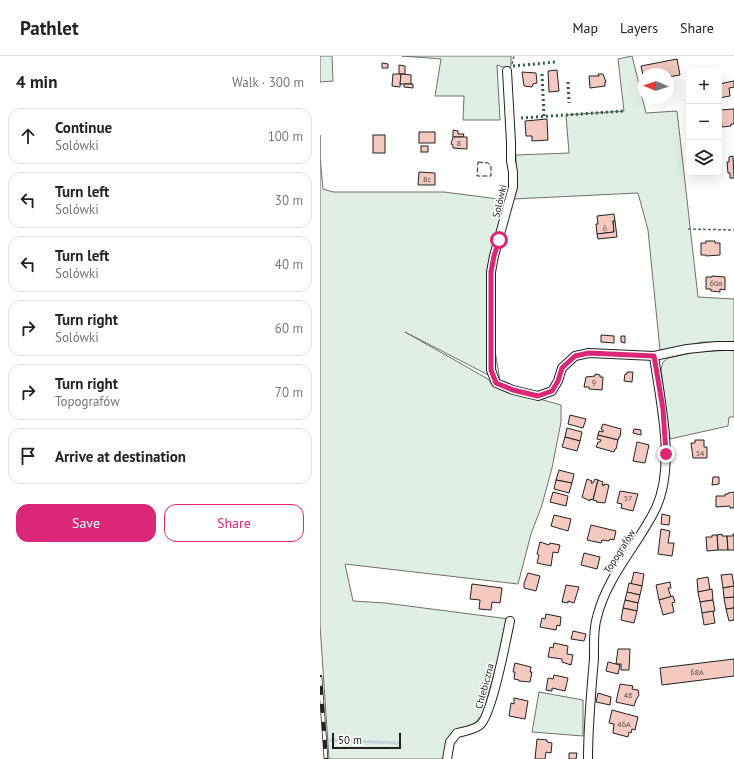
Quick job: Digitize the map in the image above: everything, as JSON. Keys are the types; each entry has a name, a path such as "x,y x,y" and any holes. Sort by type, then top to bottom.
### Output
{"street":[{"name":"Solówki","path":"509,69 511,161 514,172 514,187 494,256 491,272 491,370 496,383 513,390 538,396 552,391 558,381 562,368 575,356 589,353 654,356 687,349 734,346"},
{"name":"Topografów","path":"588,759 590,698 596,618 610,584 656,507 663,484 666,454 665,431 663,409 654,356"},
{"name":"Chlebiczna","path":"447,759 450,742 457,733 470,730 480,725 486,716 499,672 510,621"}],"path":[{"path":"509,69 514,56"},
{"path":"688,229 734,230"}],"green space":[{"path":"320,56 332,56 333,81 320,82"},
{"path":"402,56 511,56 511,67 497,65 500,120 463,120 464,96 435,96 441,59"},
{"path":"632,56 638,80 638,104 644,104 646,113 677,111 698,297 734,299 734,343 703,342 660,350 648,230 638,193 513,199 516,187 516,155 569,153 566,115 624,111 618,59"},
{"path":"320,157 323,189 333,192 444,192 506,200 488,265 487,302 500,381 405,332 488,379 493,386 561,405 561,422 552,468 542,505 531,534 518,584 345,564 353,601 385,603 509,619 483,714 473,725 454,731 445,759 329,759 320,625"},
{"path":"734,350 734,417 729,417 728,426 670,439 661,369 663,362 668,358 696,352"},
{"path":"539,692 583,700 583,736 532,732"}],"building":[{"path":"677,59 680,75 674,76 674,68 641,68 641,66"},
{"path":"382,63 388,64 388,68 382,68"},
{"path":"399,65 405,66 405,74 399,74"},
{"path":"557,70 559,91 549,92 548,71"},
{"path":"522,72 536,73 537,83 533,84 532,87 524,86"},
{"path":"393,74 401,74 400,87 392,86"},
{"path":"401,74 411,75 411,84 400,84"},
{"path":"598,74 603,74 606,82 605,86 590,88 589,76 599,76"},
{"path":"734,81 734,87 729,88 730,96 722,97 722,83"},
{"path":"404,84 413,84 413,88 404,87"},
{"path":"734,109 734,124 731,124 731,126 722,127 722,110"},
{"path":"547,119 548,140 532,141 532,136 526,136 525,121"},
{"path":"453,130 458,131 458,134 464,134 463,137 453,137"},
{"path":"419,132 435,132 435,143 419,143"},
{"path":"373,135 385,135 385,153 373,153"},
{"path":"453,137 467,137 467,149 453,148 453,145 451,144"},
{"path":"421,146 428,146 428,152 421,152"},
{"path":"733,156 734,178 730,178 727,162 729,162 729,157"},
{"path":"419,172 435,173 435,185 418,185"},
{"path":"614,214 614,232 597,234 597,216"},
{"path":"613,221 615,221 617,237 598,239 597,234 614,232"},
{"path":"706,241 715,241 715,243 720,243 720,255 701,255 701,243 706,243"},
{"path":"706,277 725,277 725,290 720,289 720,292 706,289"},
{"path":"601,335 614,336 614,343 601,342"},
{"path":"621,336 625,336 625,343 621,342"},
{"path":"627,372 633,372 632,382 624,381 625,374 627,374"},
{"path":"595,374 603,377 602,390 584,387 586,377 595,376"},
{"path":"570,415 586,419 583,428 568,424"},
{"path":"603,424 621,429 618,440 598,435 599,431 603,432 601,429"},
{"path":"567,428 582,432 580,441 565,437"},
{"path":"634,429 641,430 641,435 633,433"},
{"path":"598,435 618,440 614,452 596,447 598,442 601,440 597,439"},
{"path":"565,437 580,441 577,451 562,447"},
{"path":"695,440 704,440 704,447 707,447 707,458 693,458 691,443 695,443"},
{"path":"637,442 649,445 645,463 633,461"},
{"path":"559,470 574,474 572,483 556,480"},
{"path":"713,477 719,477 719,484 712,485"},
{"path":"587,479 592,481 591,483 593,483 595,479 598,480 593,500 590,499 590,501 582,497"},
{"path":"556,480 572,483 569,493 554,489"},
{"path":"598,480 603,482 602,485 604,486 604,484 609,485 605,503 596,502 597,501 593,500"},
{"path":"620,491 638,494 633,511 621,508 622,504 617,503"},
{"path":"553,492 568,496 566,506 550,502"},
{"path":"734,492 734,508 730,508 730,506 716,507 716,496 725,496 725,494"},
{"path":"662,514 670,516 669,525 661,524"},
{"path":"554,515 571,519 568,531 551,526"},
{"path":"591,525 616,531 614,540 602,540 601,543 587,540"},
{"path":"661,529 670,531 668,543 674,543 672,556 658,554"},
{"path":"722,534 722,536 727,536 728,550 718,550 717,535"},
{"path":"733,534 734,550 728,550 727,536 733,536"},
{"path":"712,535 717,535 718,550 707,551 706,537 712,537"},
{"path":"540,542 549,545 550,543 560,545 558,553 553,552 551,566 537,563 539,555 537,554"},
{"path":"584,553 600,557 597,569 581,565"},
{"path":"634,572 644,574 642,586 631,584"},
{"path":"528,573 540,576 536,591 524,588 524,583"},
{"path":"732,574 734,586 723,588 721,575"},
{"path":"708,577 710,590 698,592 697,579"},
{"path":"670,582 671,588 668,588 671,597 659,600 656,585"},
{"path":"629,583 642,586 640,595 627,592"},
{"path":"472,584 502,588 500,603 492,602 491,610 479,609 480,600 470,599"},
{"path":"566,585 579,587 574,603 568,601 568,603 562,602"},
{"path":"734,586 734,597 724,598 723,588"},
{"path":"712,589 713,600 700,602 698,592"},
{"path":"627,592 640,595 638,603 625,600"},
{"path":"673,596 675,602 672,603 674,612 663,615 659,600"},
{"path":"734,597 734,608 726,609 724,598"},
{"path":"625,600 638,603 637,611 623,608"},
{"path":"713,600 715,611 702,613 700,602"},
{"path":"623,608 637,611 634,623 621,620"},
{"path":"734,608 734,620 729,621 726,609"},
{"path":"713,611 715,623 704,625 702,613"},
{"path":"546,614 561,617 560,626 557,625 556,630 540,627 542,618 545,619"},
{"path":"573,631 586,634 584,641 571,639"},
{"path":"554,643 568,646 567,654 573,655 571,665 562,662 562,659 548,657 550,647 553,648"},
{"path":"618,649 630,649 629,670 621,670 621,664 616,664"},
{"path":"734,659 734,676 662,685 660,668"},
{"path":"608,662 620,665 618,674 606,671"},
{"path":"515,663 531,667 530,672 532,672 530,682 514,679 515,672 513,672"},
{"path":"554,675 568,678 565,691 552,688 552,691 546,690 548,678 553,679"},
{"path":"620,684 633,686 632,689 638,690 639,695 634,706 616,702"},
{"path":"598,693 611,697 610,705 596,702"},
{"path":"514,698 528,701 525,719 509,716 511,703 514,704"},
{"path":"612,710 638,717 635,730 632,729 631,733 629,732 628,737 613,733 614,724 609,723"},
{"path":"537,739 547,740 547,742 552,743 551,753 546,752 545,759 535,759"},
{"path":"569,753 577,753 576,759 569,759"}],"waterway":[{"path":"330,740 398,743"}],"railway":[{"path":"320,677 326,759"}],"hedge":[{"path":"513,66 556,62"},
{"path":"542,74 544,116"},
{"path":"568,82 569,103"},
{"path":"521,118 624,111"}],"fence":[{"path":"478,162 488,163 491,166 491,176 477,176 478,162"}],"route":[{"path":"499,240 491,272 491,370 496,383 513,390 538,396 552,391 558,381 562,368 575,356 589,353 654,356 663,409 666,454"}]}
